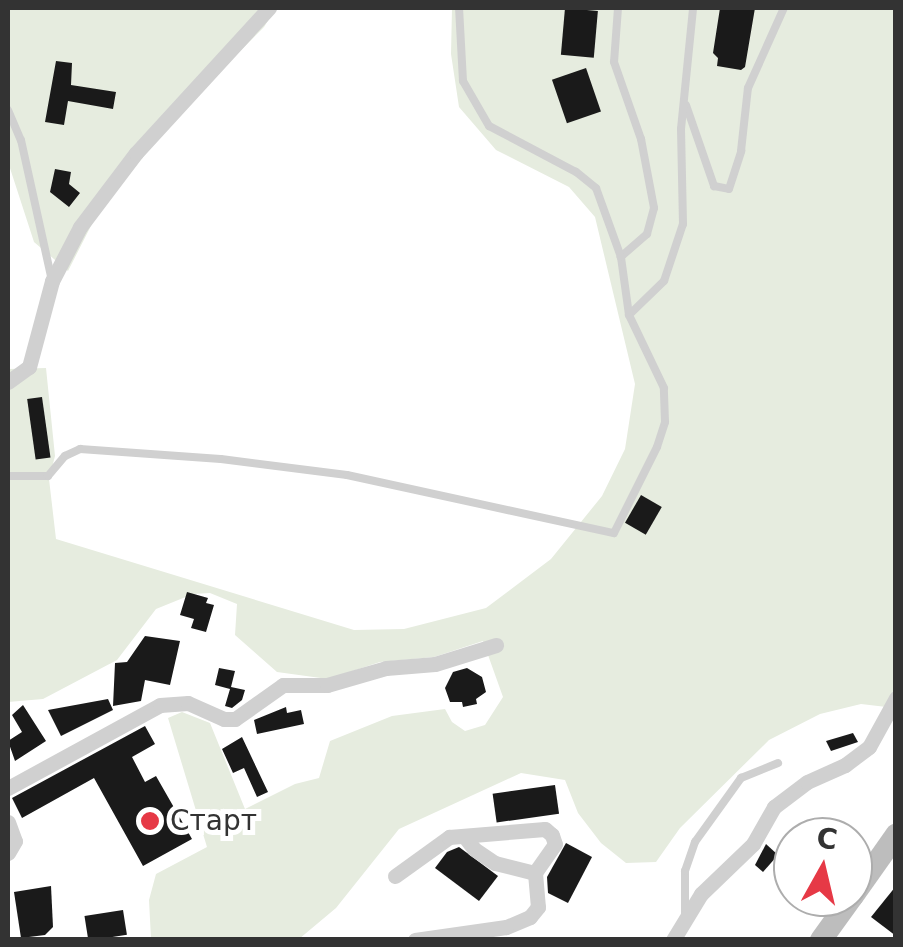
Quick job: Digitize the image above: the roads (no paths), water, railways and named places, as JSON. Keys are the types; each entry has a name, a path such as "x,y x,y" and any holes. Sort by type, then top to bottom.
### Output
{"main road":[{"path":"873,867 896,835"},
{"path":"821,940 837,917"}],"street":[{"path":"8,382 28,367 52,281 80,227 136,153 269,8"},
{"path":"8,788 160,705 188,703 224,719 235,719 282,685 327,685 386,668 435,664 496,645"},
{"path":"673,940 701,894 753,844 774,807 868,747 896,698"},
{"path":"8,822 16,841 8,853"},
{"path":"395,876 449,837 545,829 554,844 534,873 538,906 530,917 506,927 415,940"},
{"path":"464,836 474,850 495,863 534,873"}],"lane":[{"path":"8,476 48,476 64,456 80,449 220,459 347,474 614,533 665,422 664,388 628,314 621,257 596,188 576,172 489,126 463,81 458,8"},
{"path":"618,8 614,62 641,139 654,208 647,234 621,257"},
{"path":"628,314 664,281 683,224 684,100 693,8"},
{"path":"684,100 714,186 729,189 740,151 748,88 784,8"},
{"path":"8,110 25,154 52,281"},
{"path":"685,918 685,871 695,842 741,778 778,763"}],"place":[{"name":"Старт","path":"150,821"}]}
